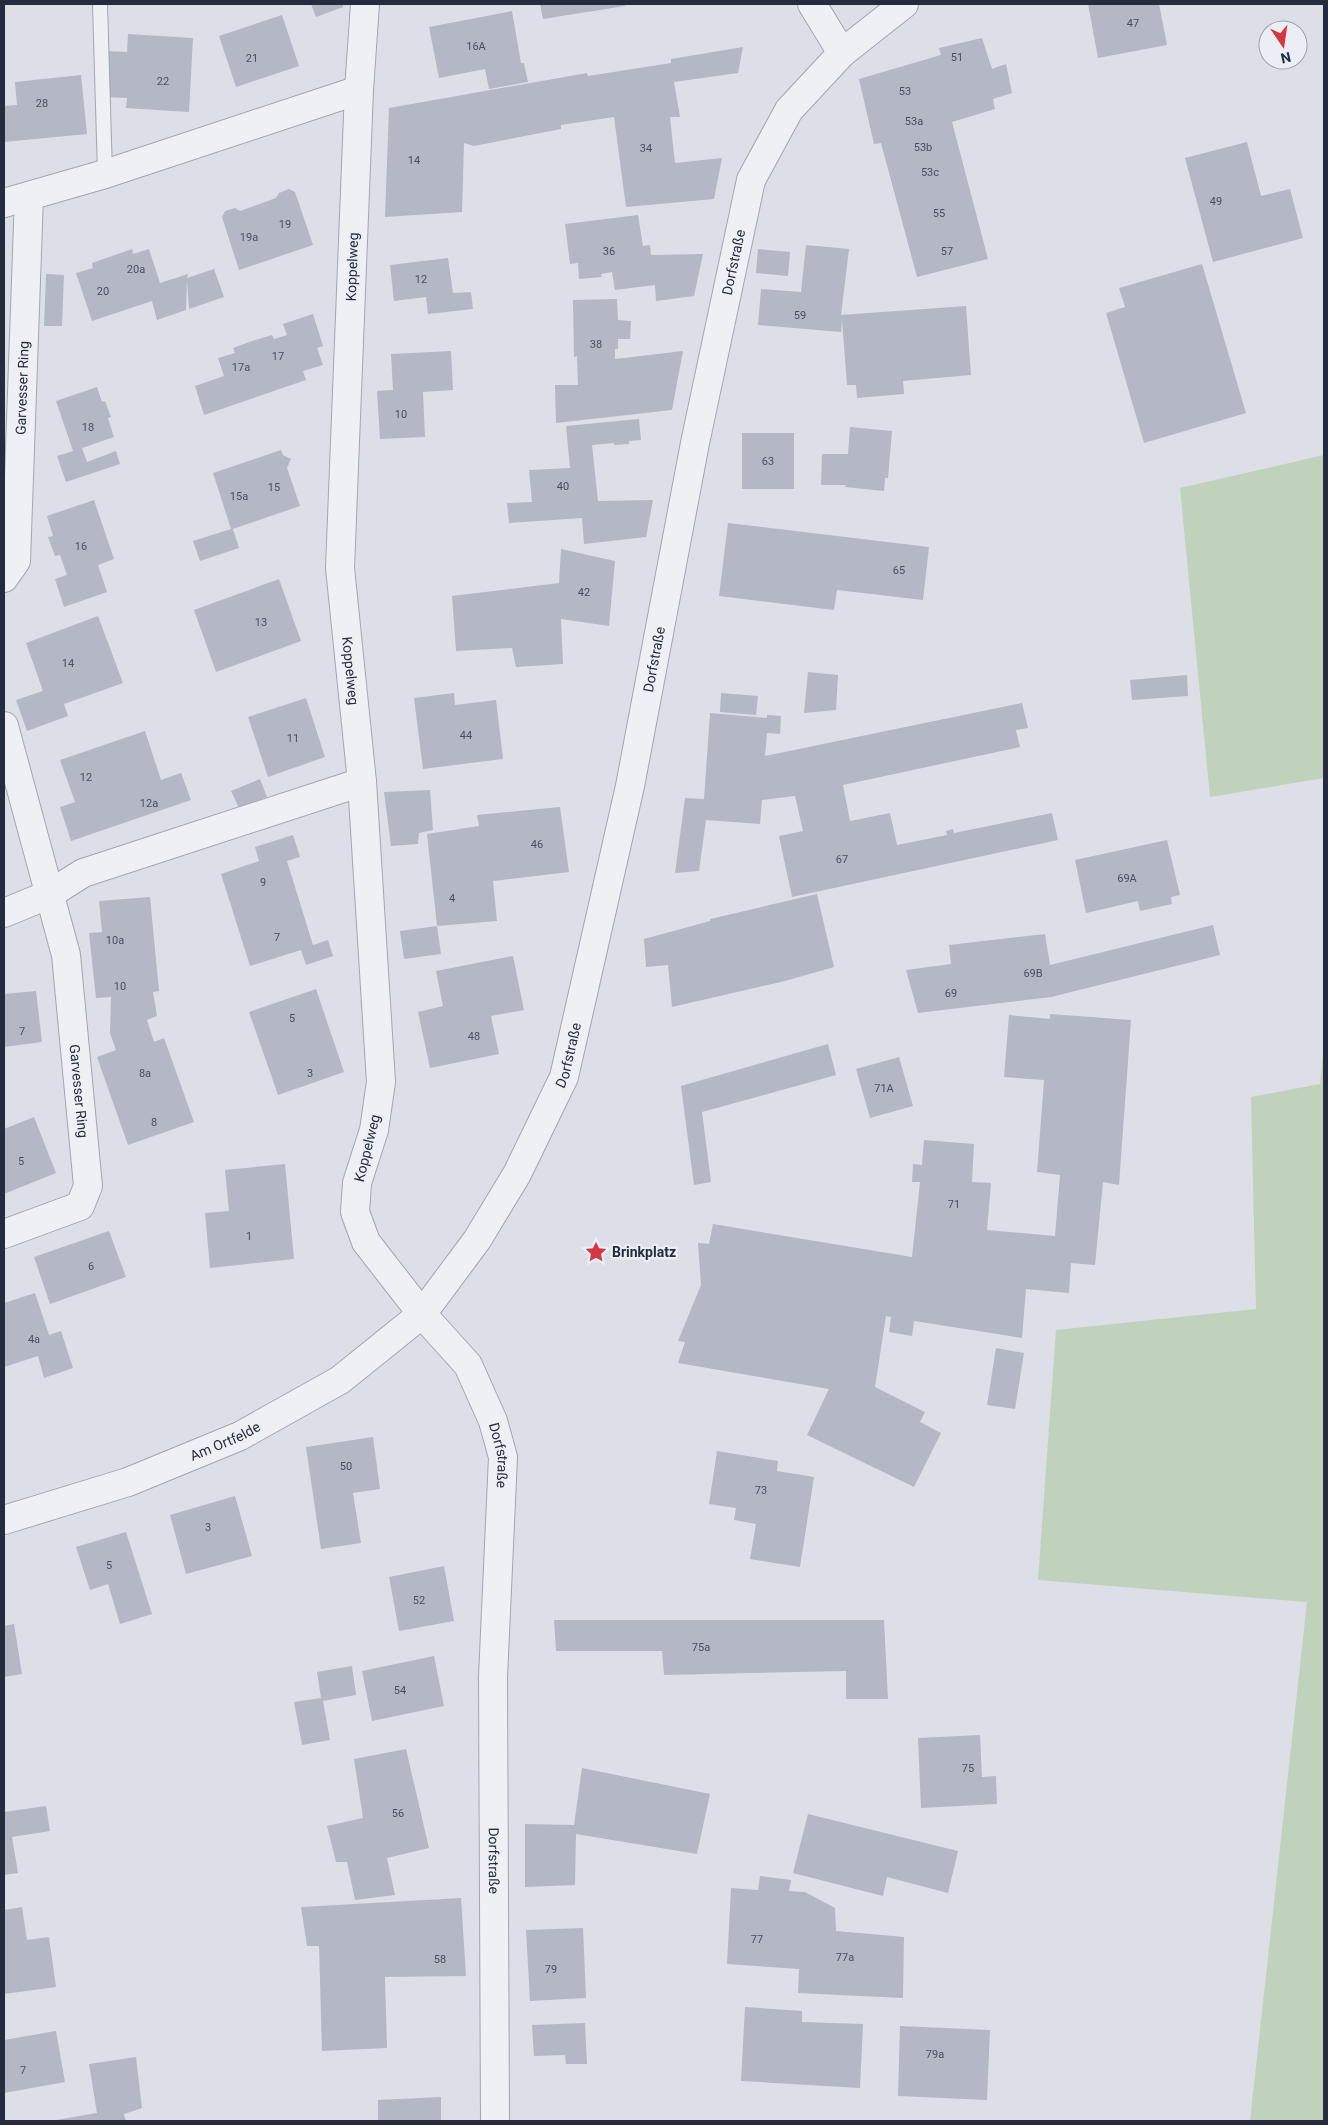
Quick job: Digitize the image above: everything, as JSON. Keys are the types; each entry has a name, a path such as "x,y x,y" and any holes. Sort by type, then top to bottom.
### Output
{"street":[{"name":"Koppelweg","path":"365,4 359,90 340,568 362,782 381,1082 374,1130 358,1183 355,1212 366,1242 422,1314"},
{"path":"812,4 842,53"},
{"name":"Dorfstraße","path":"495,2121 493,1677 503,1457 493,1421 468,1365 422,1314 477,1240 517,1174 564,1077 630,786 695,442 751,180 789,110 842,53 904,4"},
{"name":"Garvesser Ring","path":"4,578 16,561 16,199 105,174 359,90"},
{"name":"Garvesser Ring","path":"4,726 66,955 88,1186 80,1206 4,1234"},
{"path":"4,913 50,894 83,873 362,782"},
{"name":"Am Ortfelde","path":"4,1520 128,1482 240,1436 340,1380 422,1314"}],"lane":[{"path":"100,4 105,174"}],"green space":[{"path":"1324,455 1324,778 1210,797 1180,488"},
{"path":"1324,1043 1324,2121 1250,2121 1307,1602 1038,1580 1056,1330 1256,1309 1251,1097 1320,1084"}],"building":[{"path":"311,4 343,4 343,7 316,17"},
{"path":"540,4 624,4 625,6 543,19"},
{"path":"1088,4 1159,4 1167,45 1098,58"},
{"path":"512,11 521,63 524,63 528,82 489,89 485,69 439,78 429,27"},
{"path":"282,15 299,66 236,87 219,36"},
{"path":"128,34 193,38 189,112 126,108 127,98 104,97 107,51 127,52"},
{"path":"982,38 992,69 1006,64 1012,93 993,99 995,109 952,122 988,259 917,277 881,143 874,144 859,79 941,55 939,48"},
{"path":"743,47 738,73 674,82 680,117 670,117 675,163 722,158 714,199 626,207 614,117 561,125 561,129 474,146 464,143 462,212 385,217 389,108 587,73 588,76 671,63 671,59"},
{"path":"81,75 87,134 4,142 4,106 17,105 15,82"},
{"path":"1247,142 1261,196 1290,189 1303,238 1213,262 1185,158"},
{"path":"289,189 295,192 313,245 239,270 222,217 225,211 235,208 240,211 276,198 279,193"},
{"path":"638,215 643,246 650,245 651,255 703,254 694,296 656,301 655,285 615,290 612,272 601,274 602,277 579,279 578,263 570,264 565,224"},
{"path":"806,245 849,249 841,315 966,306 971,375 903,381 904,394 857,398 856,385 847,385 842,320 841,332 758,325 761,289 801,292"},
{"path":"132,249 133,254 149,249 160,283 188,274 187,278 214,269 224,297 189,309 187,280 186,310 157,320 152,301 92,321 76,273 93,268 92,263"},
{"path":"758,249 790,252 788,276 756,273"},
{"path":"448,258 453,293 471,292 473,309 428,314 426,297 394,301 390,265"},
{"path":"1202,264 1246,413 1144,443 1106,313 1125,307 1119,288"},
{"path":"46,274 64,275 62,326 44,326"},
{"path":"617,299 618,320 631,321 630,339 618,339 615,359 683,351 672,410 556,423 555,385 578,385 577,356 574,357 573,300"},
{"path":"313,314 323,346 317,348 323,365 303,371 306,380 204,415 195,386 224,376 218,358 235,353 233,348 252,341 272,335 274,339 287,335 283,324"},
{"path":"451,351 453,390 423,392 425,437 380,439 377,391 393,390 391,354"},
{"path":"97,387 102,402 105,401 111,417 108,418 114,437 82,448 87,462 116,451 120,464 66,482 57,456 73,451 56,401"},
{"path":"639,419 641,440 629,441 629,444 592,445 598,501 653,500 646,537 584,544 582,518 509,523 507,503 532,502 529,470 570,468 566,426"},
{"path":"850,427 892,431 888,478 885,478 884,491 845,487 846,485 821,485 822,454 848,454"},
{"path":"742,433 794,433 794,489 742,489"},
{"path":"281,450 283,455 291,459 287,468 300,506 233,529 239,548 200,561 193,541 231,529 213,473"},
{"path":"94,500 114,559 98,565 107,592 64,607 55,579 67,575 60,555 55,556 48,537 53,536 47,516"},
{"path":"728,523 929,547 923,600 837,590 834,610 719,596"},
{"path":"561,549 615,561 609,626 561,619 563,664 516,667 512,648 456,651 452,596 559,583"},
{"path":"279,579 301,641 216,672 194,610"},
{"path":"98,616 123,683 64,704 68,716 27,731 16,700 43,691 26,643"},
{"path":"808,672 838,675 836,710 804,713"},
{"path":"1187,675 1188,696 1132,700 1130,680"},
{"path":"454,693 455,705 496,700 503,759 423,769 414,698"},
{"path":"721,693 758,696 756,715 720,712"},
{"path":"306,698 325,757 268,777 248,717"},
{"path":"1022,703 1028,728 1016,730 1020,747 843,785 850,821 890,813 897,845 947,835 946,831 953,829 954,833 1052,813 1058,840 792,897 779,836 803,831 795,796 762,800 760,824 706,820 699,871 675,873 685,798 704,799 710,713 767,718 767,715 781,716 780,734 767,733 765,756"},
{"path":"145,731 161,780 181,773 191,800 71,841 60,807 75,802 60,760"},
{"path":"260,779 267,797 239,808 231,791"},
{"path":"430,790 433,830 419,833 418,844 391,846 384,792"},
{"path":"560,807 569,872 493,881 497,921 437,926 427,834 479,826 477,815"},
{"path":"293,835 300,857 287,861 313,945 328,940 333,956 306,965 301,950 250,966 221,874 259,861 255,847"},
{"path":"1167,840 1180,895 1171,897 1172,904 1140,911 1138,901 1086,913 1075,860"},
{"path":"817,894 834,967 785,981 672,1007 668,965 646,967 644,939 710,921 710,919"},
{"path":"150,897 159,991 153,992 157,1016 147,1020 154,1042 164,1038 194,1122 128,1145 97,1057 116,1050 110,1033 111,997 96,998 89,933 102,932 99,901"},
{"path":"1213,925 1220,955 1051,997 918,1013 906,970 951,964 949,945 1045,934 1050,965"},
{"path":"437,926 441,954 404,959 400,931"},
{"path":"513,956 524,1010 491,1016 499,1054 430,1068 418,1012 443,1006 436,971"},
{"path":"316,989 344,1072 278,1095 249,1012"},
{"path":"36,991 42,1042 4,1047 4,994"},
{"path":"1050,1014 1131,1020 1119,1185 1103,1182 1095,1265 1071,1263 1069,1293 1026,1289 1022,1338 914,1321 912,1336 889,1332 891,1317 886,1316 875,1387 925,1412 920,1422 941,1433 914,1487 807,1435 829,1389 678,1363 685,1342 678,1341 701,1285 698,1243 709,1244 713,1224 912,1257 920,1182 912,1182 913,1164 922,1165 924,1140 974,1144 972,1182 991,1183 987,1230 1055,1236 1060,1175 1037,1172 1044,1080 1004,1077 1009,1015 1050,1019"},
{"path":"828,1044 836,1075 702,1112 711,1182 694,1185 681,1086"},
{"path":"899,1057 913,1106 870,1118 856,1069"},
{"path":"34,1117 56,1173 4,1194 4,1129"},
{"path":"285,1164 294,1259 210,1268 205,1213 229,1211 225,1170"},
{"path":"109,1231 126,1277 50,1304 34,1257"},
{"path":"35,1293 49,1335 61,1331 73,1368 44,1378 38,1356 4,1367 4,1303"},
{"path":"996,1348 1024,1353 1015,1409 987,1405"},
{"path":"373,1437 380,1489 353,1493 361,1543 321,1549 306,1447"},
{"path":"717,1451 778,1461 777,1471 814,1477 800,1567 750,1559 756,1524 734,1520 736,1508 709,1504"},
{"path":"235,1496 252,1556 186,1574 170,1515"},
{"path":"126,1532 152,1614 120,1624 108,1584 90,1590 76,1547"},
{"path":"444,1566 454,1621 399,1631 389,1577"},
{"path":"554,1620 884,1620 888,1699 846,1699 846,1671 664,1675 662,1651 556,1651"},
{"path":"14,1624 22,1674 4,1677 4,1626"},
{"path":"434,1656 444,1706 372,1721 362,1671"},
{"path":"352,1666 356,1695 323,1701 330,1740 302,1745 294,1702 321,1698 317,1672"},
{"path":"980,1735 982,1777 996,1776 997,1804 921,1808 918,1738"},
{"path":"406,1749 429,1848 387,1858 395,1895 355,1900 347,1862 336,1862 327,1826 363,1818 354,1759"},
{"path":"582,1768 710,1794 697,1854 576,1834 575,1885 525,1887 525,1824 574,1825"},
{"path":"46,1806 50,1831 12,1837 18,1873 4,1875 4,1812"},
{"path":"808,1814 958,1851 948,1893 887,1877 883,1896 793,1873"},
{"path":"760,1876 791,1880 789,1891 805,1892 835,1908 836,1931 904,1937 903,1998 798,1993 799,1969 727,1964 731,1888 758,1890"},
{"path":"461,1898 466,1976 385,1977 387,2048 322,2051 319,1946 307,1946 301,1907"},
{"path":"22,1907 27,1940 49,1937 56,1987 4,1994 4,1910"},
{"path":"583,1928 586,1998 530,2001 526,1930"},
{"path":"745,2007 802,2011 802,2022 863,2024 860,2088 741,2081"},
{"path":"585,2023 587,2064 566,2064 565,2055 534,2056 532,2025"},
{"path":"900,2026 990,2030 987,2100 898,2096"},
{"path":"56,2031 65,2082 4,2093 4,2040"},
{"path":"136,2057 142,2108 124,2114 126,2121 50,2121 97,2113 89,2064"},
{"path":"441,2097 441,2121 378,2121 378,2100"}],"place":[{"name":"Brinkplatz","path":"596,1252"}]}
